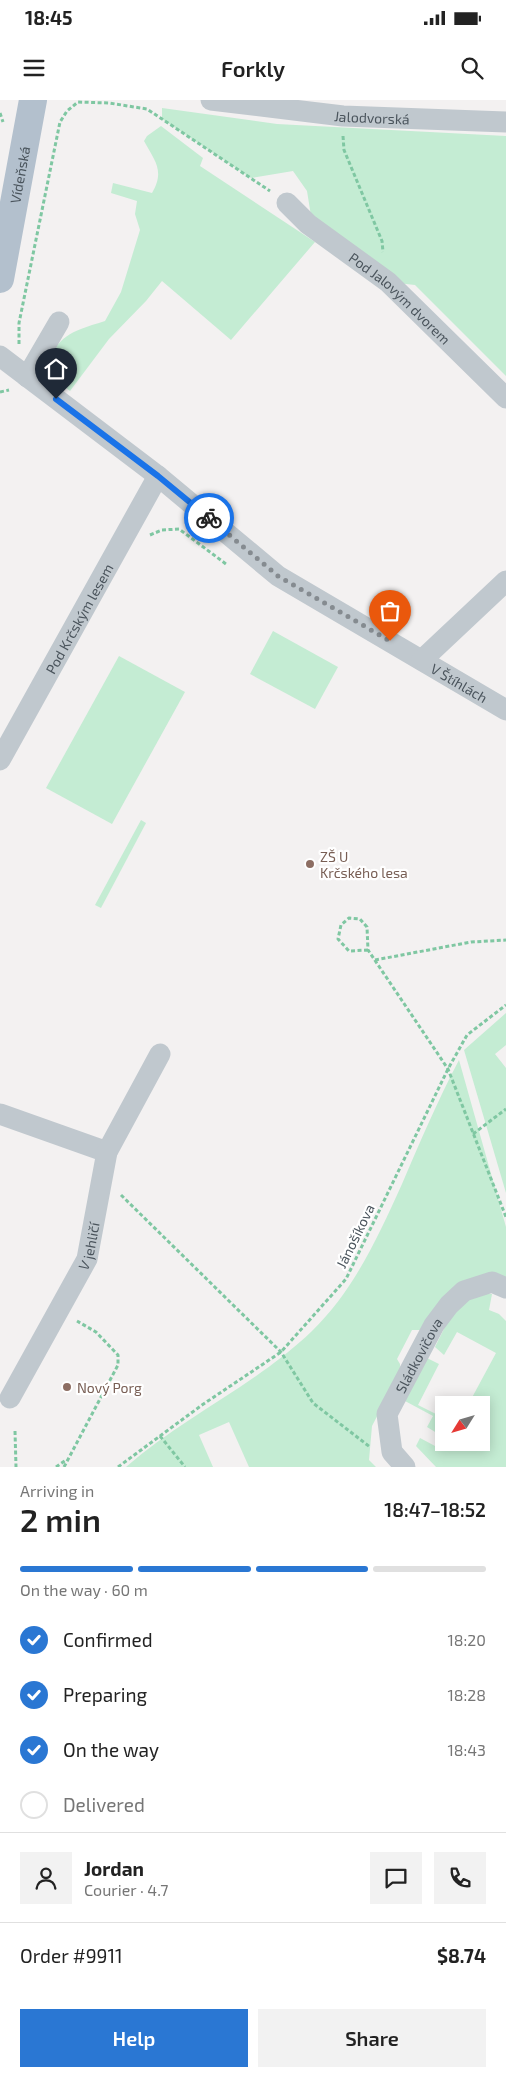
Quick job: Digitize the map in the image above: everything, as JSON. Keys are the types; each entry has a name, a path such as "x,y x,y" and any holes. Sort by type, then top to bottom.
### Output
{"main road":[{"name":"Vídeňská","path":"0,279 33,100"}],"street":[{"name":"Jalodvorská","path":"211,100 280,104 343,116 506,122"},
{"name":"Pod Jalovým dvorem","path":"287,203 308,224 388,282 506,398"},
{"path":"21,379 59,322"},
{"name":"V Štíhlách","path":"0,356 21,379 158,476 278,576 506,710"},
{"name":"Pod Krčským lesem","path":"0,760 158,476"},
{"path":"422,660 506,582"},
{"name":"V jehličí","path":"10,1398 86,1259 107,1152 160,1054"},
{"path":"0,1114 107,1152"},
{"name":"Sládkovičova","path":"405,1467 392,1452 387,1414 434,1325 448,1305 464,1291 492,1282 506,1288"}],"path":[{"path":"0,392 9,390 21,379 19,323 60,122 67,111 78,102 109,103 147,109 287,203"},
{"path":"343,116 344,150 382,241 388,282"},
{"path":"146,538 162,530 180,529 228,565"},
{"path":"368,950 349,950 338,939 341,925 349,918 360,919 367,927 368,950 448,1069 506,1217"},
{"path":"375,960 471,942 506,940"},
{"name":"Jánošíkova","path":"118,1467 280,1352 346,1280 448,1069 467,1035 506,1005"},
{"path":"473,1134 506,1109"},
{"path":"102,1177 280,1352 313,1403 377,1452"},
{"path":"58,1311 96,1332 118,1355 118,1365 64,1467"},
{"path":"15,1431 16,1467"},
{"path":"160,1436 185,1467"},
{"path":"56,1467 67,1460"}],"green space":[{"path":"162,108 277,124 506,136 506,376 415,285 388,282 312,222 307,191 293,171 251,178 162,119"},
{"path":"161,126 203,158 200,166 315,242 231,340 162,281 146,301 109,339 70,391 41,369 55,348 67,336 73,332 105,321 121,292 140,230 135,214 137,201 111,193 113,183 152,193 158,178 158,172 155,160 144,141 147,136"},
{"path":"273,631 338,667 315,709 250,674"},
{"path":"119,656 185,692 112,824 46,788"},
{"path":"141,820 146,823 101,908 95,905"},
{"path":"506,1013 506,1045 495,1054 506,1068 506,1193 464,1050"},
{"path":"459,1060 506,1227 506,1278 490,1275 421,1330 412,1330 397,1359 400,1364 400,1372 372,1426 369,1460 376,1467 249,1467 229,1422 199,1435 213,1467 126,1467 172,1432 267,1368 312,1331 327,1315 353,1280 384,1224 436,1106"},
{"path":"481,1294 492,1294 489,1310 499,1314 506,1321 506,1467 436,1467 416,1446 420,1438 435,1446 435,1451 490,1451 490,1396 473,1396 496,1353 457,1332 444,1355 435,1347 452,1315 472,1298"},
{"path":"427,1358 439,1364 418,1405 435,1414 435,1432 427,1427 433,1416 405,1401"}],"way so far":[{"path":"209,518 278,576 390,641"}],"place":[{"name":"ZŠ U Krčského lesa","path":"310,864"},
{"name":"Nový Porg","path":"67,1387"}],"route":[{"path":"56,399 158,476 209,518"}]}
